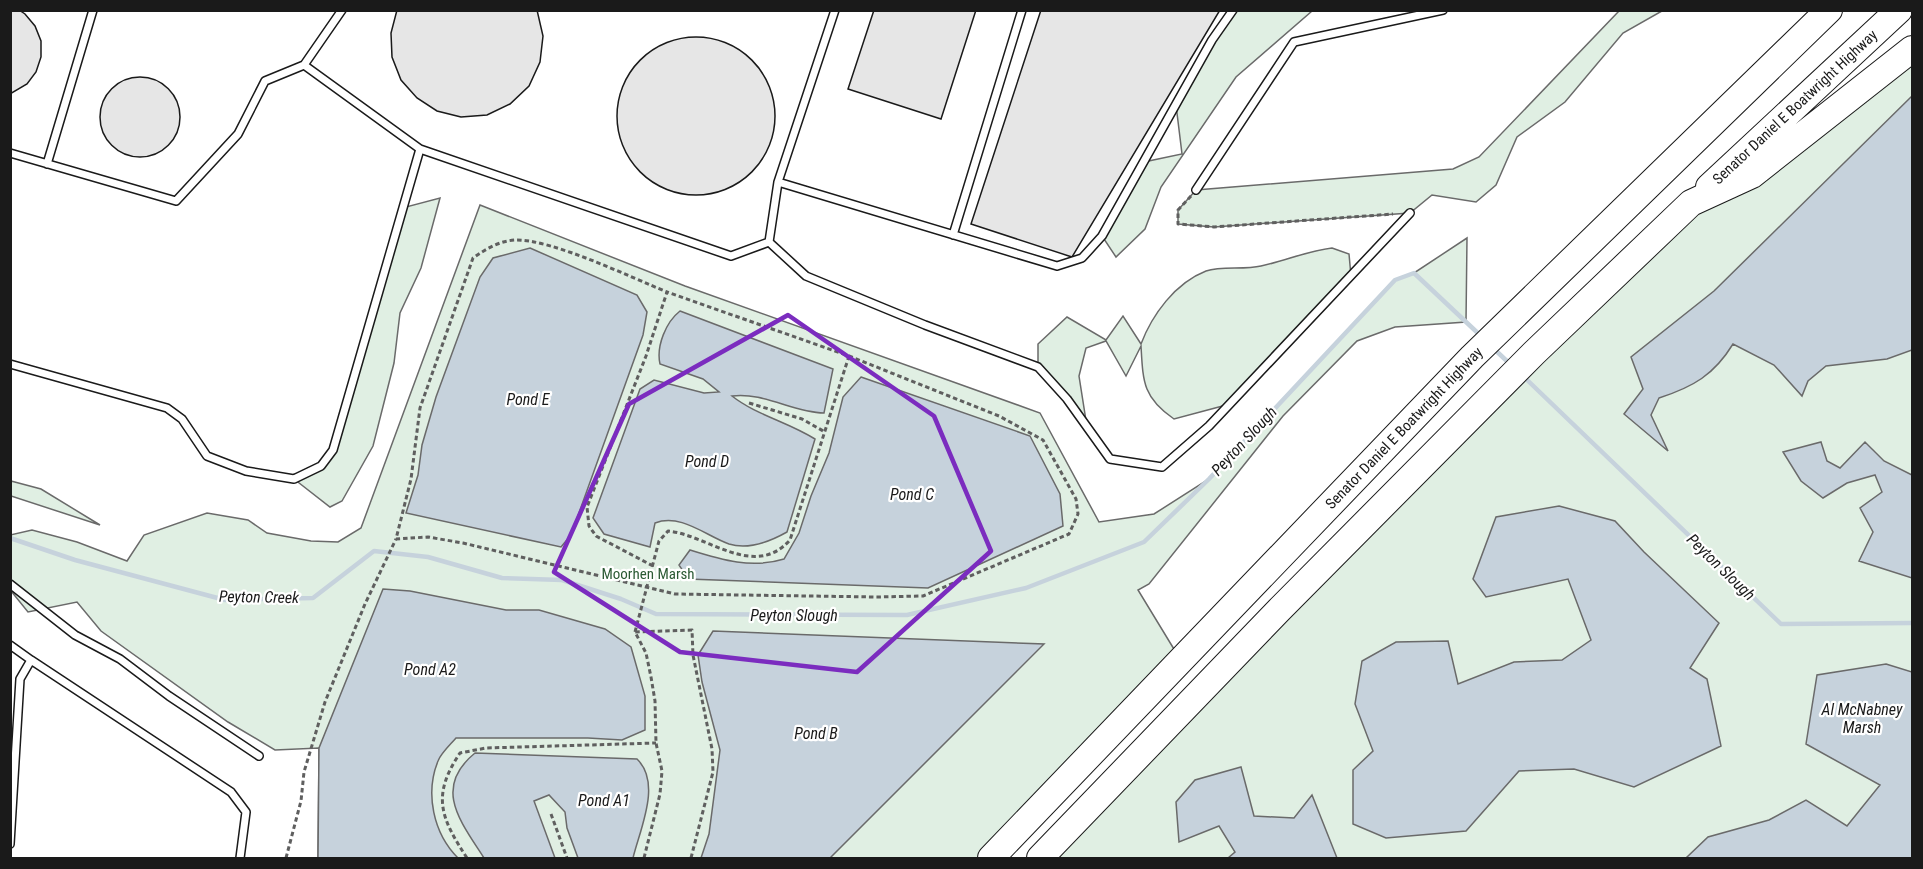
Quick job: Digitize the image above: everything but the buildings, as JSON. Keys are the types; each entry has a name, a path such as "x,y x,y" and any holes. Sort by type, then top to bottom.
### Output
{"highway":[{"path":"1694,142 1809,10"},
{"name":"Senator Daniel E Boatwright Highway","path":"991,858 1472,357 1829,10"},
{"name":"Senator Daniel E Boatwright Highway","path":"1040,858 1279,610 1534,353 1899,10"},
{"path":"1691,204 1752,175 1912,49"}],"lane":[{"path":"47,164 93,10"},
{"path":"10,153 176,201 238,134 265,81 304,65 342,10"},
{"path":"769,242 778,182 836,10"},
{"path":"953,235 1022,10"},
{"path":"778,182 1057,266 1082,258 1102,236 1212,40 1233,10"},
{"path":"1196,190 1294,42 1443,10"},
{"path":"304,65 420,149 731,256 769,242"},
{"path":"10,364 167,408 182,419 207,456 246,471 294,479 321,466 333,450 420,149"},
{"path":"769,242 806,276 925,325 1038,367 1067,399 1110,459 1162,467 1209,426 1410,213"},
{"path":"10,584 75,635 120,659 169,696 259,756"},
{"path":"10,645 231,792 246,812 240,858"},
{"path":"10,844 20,679 31,660"}],"path":[{"path":"1196,190 1178,210 1178,224 1214,227 1410,213"},
{"path":"286,858 301,801 304,772 325,702 364,604 384,569 396,539 411,479 420,408 474,258 489,247 513,240 540,242 667,292 849,356 999,416 1043,440 1076,499 1078,514 1069,534 923,596 675,594 588,571 463,543 428,537 396,539"},
{"path":"653,566 596,536 589,526 587,507 646,356 667,292"},
{"path":"644,858 660,794 662,771 656,744 655,701 651,677 646,653 635,632 659,542 668,531 684,533 735,554 770,555 780,550 796,528 849,356"},
{"path":"749,403 802,419 825,432"},
{"path":"635,632 692,630 693,655 712,749 713,772 691,858"},
{"path":"467,858 452,835 444,814 441,792 449,769 459,753 486,748 656,744"},
{"path":"550,814 567,858"}],"highlighted area":[{"path":"788,315 934,416 991,551 857,672 680,652 554,572 629,404"}],"green space":[{"path":"1233,11 1312,11 1236,77 1161,187 1145,229 1116,257 1102,236 1144,162 1182,154 1176,105"},
{"path":"1619,11 1662,11 1623,33 1565,102 1517,137 1496,185 1476,202 1432,195 1410,213 1214,227 1178,224 1178,210 1196,190 1453,169 1479,157"},
{"path":"1912,49 1912,858 1040,858 1691,203"},
{"path":"440,198 421,268 400,313 394,363 373,446 342,501 330,507 294,479 321,466 333,450 402,208"},
{"name":"Moorhen Marsh","path":"480,205 685,286 1040,413 1099,522 1154,514 1209,479 1395,280 1414,273 1467,238 1466,322 1395,327 1357,341 1283,416 1149,584 1138,590 1180,659 991,858 318,858 319,748 275,750 228,722 101,631 77,602 28,612 11,591 10,535 32,530 77,542 127,561 144,535 207,513 248,520 267,533 311,541 338,542 361,528"},
{"path":"1332,248 1349,254 1351,276 1230,404 1174,419 1150,396 1144,379 1141,346 1126,376 1106,341 1086,348 1079,376 1087,427 1038,367 1038,344 1067,317 1106,340 1123,316 1141,344 1158,311 1184,283 1195,276 1212,270 1261,266"},
{"path":"11,481 41,489 100,525 11,496"}],"water":[{"path":"1912,96 1912,350 1887,359 1826,366 1808,381 1802,396 1774,365 1733,344 1718,364 1702,378 1659,398 1651,415 1668,451 1624,414 1643,389 1631,357 1714,291"},
{"name":"Pond E","path":"530,248 637,295 647,312 643,335 571,535 561,547 406,513 418,475 422,445 436,397 480,277 493,258"},
{"name":"Pond D","path":"680,311 833,369 824,413 812,412 767,399 732,396 741,403 815,439 787,532 774,539 759,544 736,546 684,523 665,521 655,523 650,547 604,534 593,518 640,389 654,380 704,393 719,392 703,379 660,364 659,350 663,335 670,321"},
{"name":"Pond C","path":"861,377 1030,436 1060,494 1063,526 928,588 688,579 679,565 690,550 737,562 760,563 784,559 799,533 829,453 843,397"},
{"path":"1821,442 1827,461 1840,468 1865,442 1884,461 1912,475 1912,578 1859,561 1873,532 1860,508 1882,492 1875,475 1847,483 1823,498 1801,481 1783,452"},
{"path":"1559,506 1615,521 1644,552 1719,623 1690,668 1707,679 1721,746 1634,787 1574,769 1519,771 1466,831 1386,838 1353,824 1353,770 1373,751 1355,704 1362,661 1396,642 1448,641 1458,684 1514,662 1562,660 1591,640 1568,579 1486,597 1473,579 1496,517"},
{"name":"Pond A2","path":"383,589 410,591 506,610 539,610 605,629 631,647 645,696 645,730 622,740 456,738 438,761 434,773 432,799 442,837 458,858 318,858 319,748"},
{"name":"Pond B","path":"713,631 1044,644 830,858 701,858 709,834 720,750 702,682 698,655"},
{"name":"Al McNabney Marsh","path":"1886,664 1912,672 1912,858 1686,858 1708,837 1769,820 1806,800 1847,826 1880,785 1806,744 1817,675"},
{"name":"Pond A1","path":"475,753 637,759 644,769 649,793 633,858 578,858 567,828 565,812 549,795 534,801 555,858 484,858 460,818 453,792 455,779 462,766"},
{"path":"1241,767 1254,816 1294,818 1312,795 1337,858 1228,858 1235,852 1219,826 1179,842 1176,802 1195,780"}],"waterway":[{"name":"Peyton Slough","path":"10,538 75,560 225,600 313,598 374,551 428,557 502,578 562,580 621,599 656,614 907,615 1026,588 1144,542 1209,479 1395,280 1414,273 1482,337"},
{"name":"Peyton Slough","path":"1492,347 1510,364"},
{"name":"Peyton Slough","path":"1523,376 1781,624 1912,623"}],"water label":[{"name":"Peyton Creek","path":"259,597"}]}
